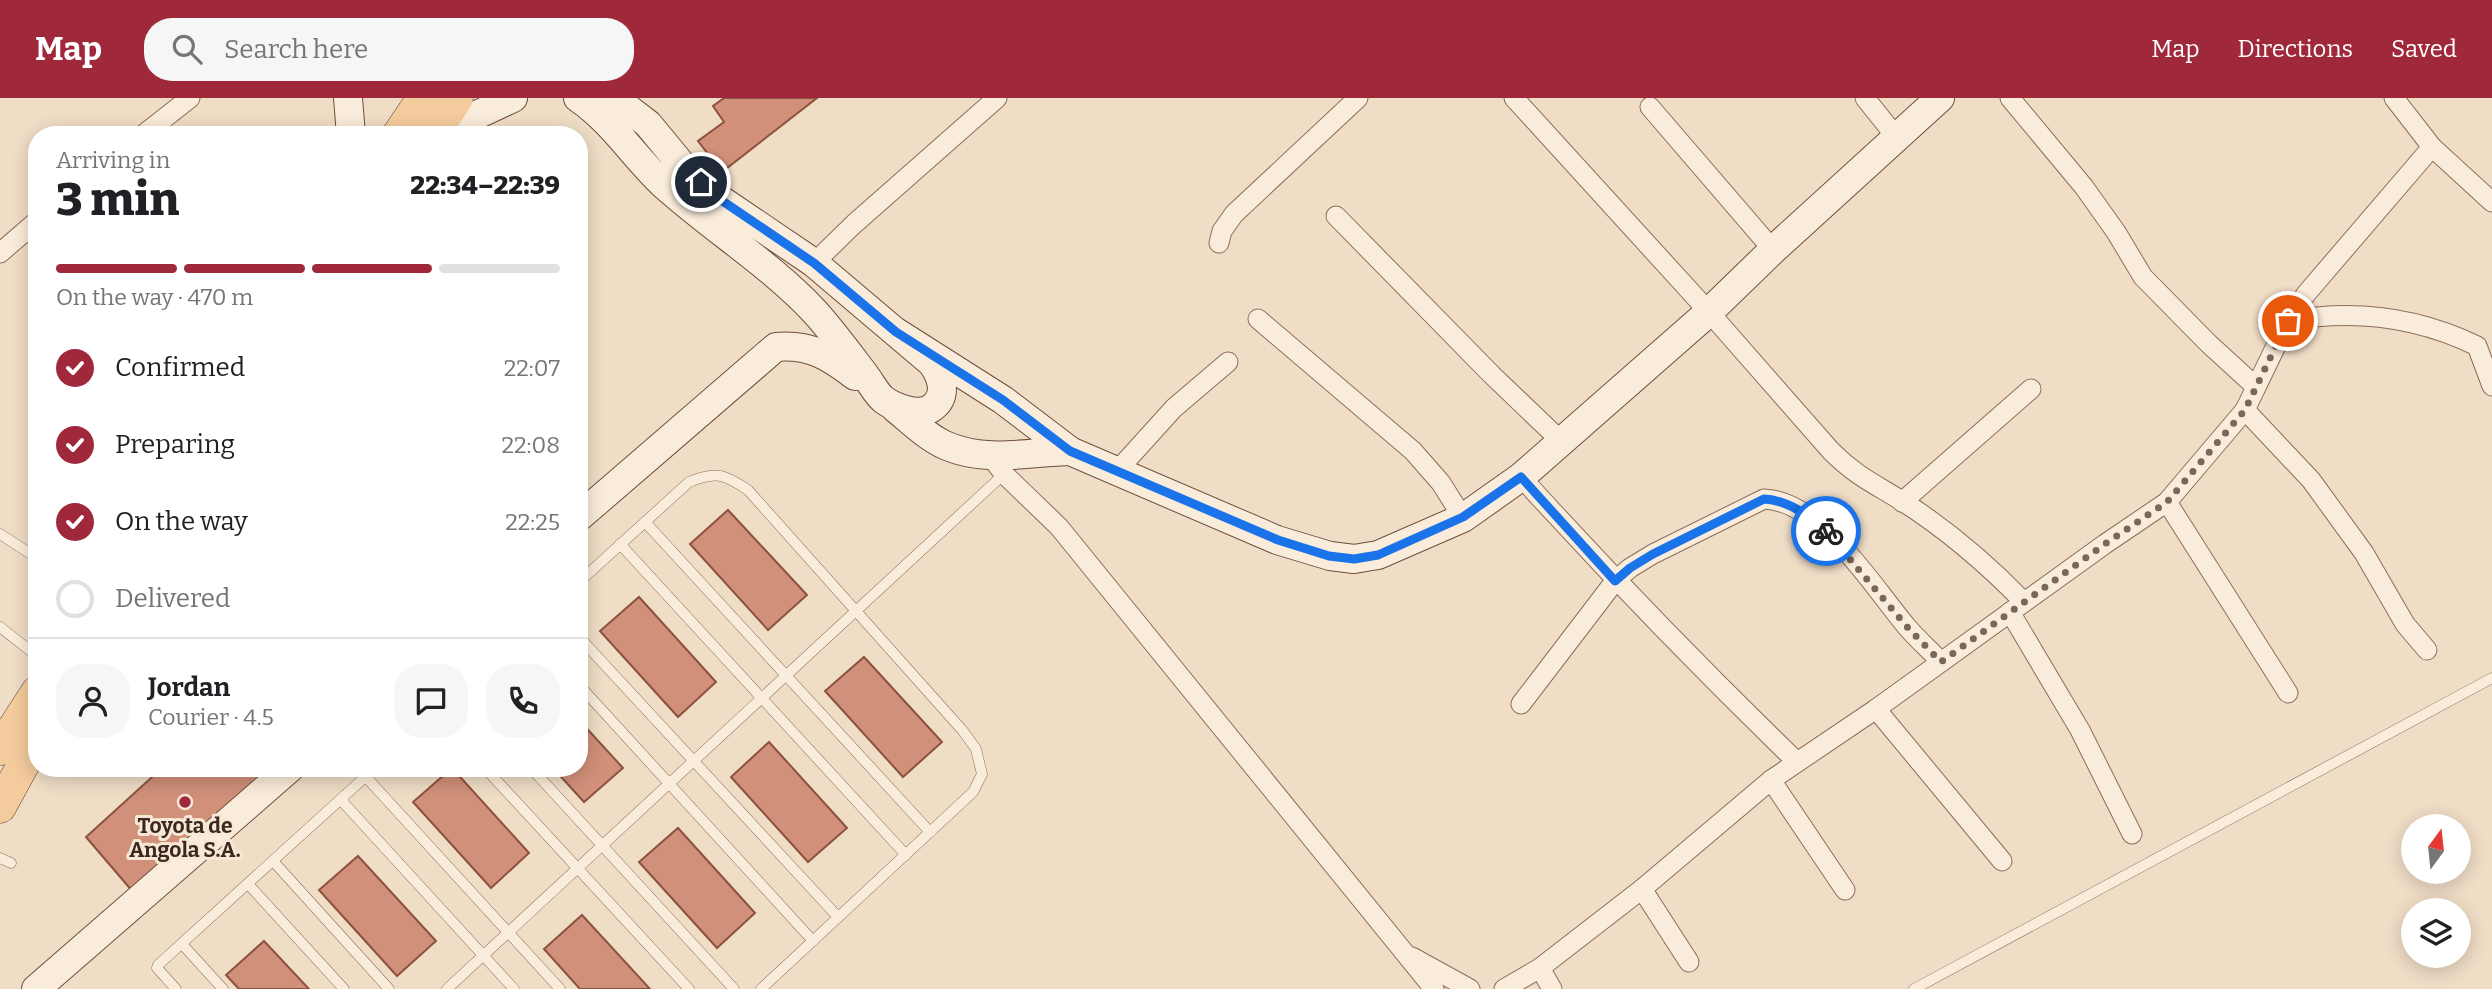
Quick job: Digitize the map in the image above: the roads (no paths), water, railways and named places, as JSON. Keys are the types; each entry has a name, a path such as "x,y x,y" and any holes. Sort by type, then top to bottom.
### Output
{"main road":[{"path":"404,126 423,98"},
{"path":"440,126 457,98"},
{"path":"0,807 11,738 28,708"}],"street":[{"path":"154,126 190,98"},
{"path":"348,98 350,126"},
{"path":"578,98 609,122 662,183 753,256 815,313 883,400 906,410 920,412 930,408 940,398 943,386 941,375 932,363 814,263 721,200 681,164 648,124 614,98"},
{"path":"637,98 648,124"},
{"path":"814,263 854,224 998,98"},
{"path":"1219,243 1222,231 1234,214 1358,98"},
{"path":"1514,98 1838,458 1853,472 1902,502 1990,567 2017,607 2132,834"},
{"path":"1865,98 1898,138"},
{"path":"896,332 1003,400 1070,451 1278,540 1329,556 1354,559 1378,555 1463,517 1521,477 1709,312 1940,98"},
{"path":"2010,98 2084,187 2143,277 2256,387"},
{"path":"2395,98 2431,147 2492,202"},
{"path":"454,126 496,107"},
{"path":"1650,107 1773,250"},
{"path":"1504,989 1540,968 1642,889 1771,780 1876,709 2167,502 2245,410 2288,321 2306,294 2431,147"},
{"path":"1336,216 1492,375 1562,442"},
{"path":"0,253 28,229"},
{"path":"2288,321 2313,316 2371,315 2398,319 2440,332 2477,346 2492,386"},
{"path":"1258,320 1413,451 1441,483 1463,517"},
{"path":"588,509 776,347 793,346 832,358 883,400 945,445 998,465 1059,527 1434,989"},
{"path":"1117,471 1174,408 1228,362"},
{"path":"1902,502 2031,389"},
{"path":"2245,410 2311,480 2364,553 2405,624 2427,650"},
{"path":"998,465 1031,452 1070,451"},
{"path":"1521,477 1615,581 1797,762"},
{"path":"1521,704 1615,581 1630,568 1764,499 1775,500 1798,509 1818,523 1941,662"},
{"path":"2167,502 2288,693"},
{"path":"1876,709 2002,861"},
{"path":"45,986 280,777"},
{"path":"1771,780 1845,890"},
{"path":"1642,889 1689,962"},
{"path":"1408,956 1470,989"},
{"path":"1540,968 1552,989"}],"lane":[{"path":"447,989 856,611 998,465"},
{"path":"588,574 689,482 709,474 729,477 748,490 976,749 982,774 973,792 761,989"},
{"path":"645,522 930,832"},
{"path":"0,534 28,552"},
{"path":"620,544 905,855"},
{"path":"0,627 28,649"},
{"path":"588,647 838,917"},
{"path":"1914,989 2492,678"},
{"path":"588,695 813,941"},
{"path":"176,989 157,966 366,777 560,989"},
{"path":"493,777 689,989"},
{"path":"539,777 734,989"},
{"path":"341,800 514,989"},
{"path":"0,858 11,863"},
{"path":"273,861 389,989"},
{"path":"248,884 344,989"},
{"path":"182,944 223,989"}],"place":[{"name":"Toyota de Angola S.A.","path":"185,802"}]}
